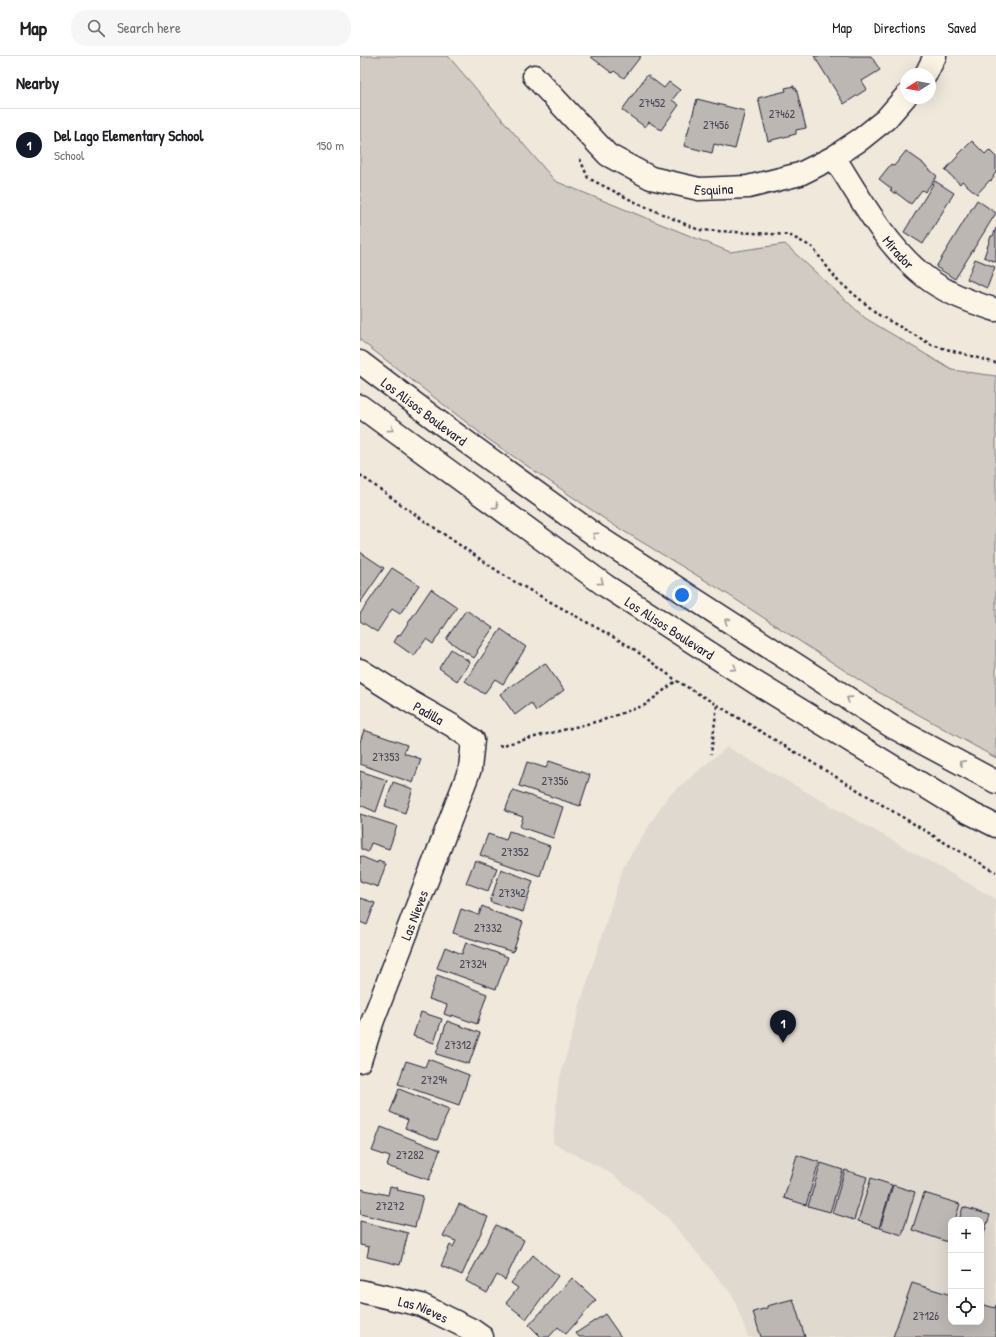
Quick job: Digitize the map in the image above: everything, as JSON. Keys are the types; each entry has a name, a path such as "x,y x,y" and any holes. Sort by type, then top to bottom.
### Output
{"main road":[{"path":"929,68 934,56"},
{"name":"Esquina","path":"534,76 608,155 651,178 699,189 748,187 800,174 834,157 861,139 886,119 900,103"},
{"name":"Mirador","path":"834,157 872,217 900,255 924,277 954,294 996,310"},
{"name":"Los Alisos Boulevard","path":"360,362 447,428 595,535 891,726 996,782"},
{"name":"Los Alisos Boulevard","path":"360,406 606,586 756,683 964,810 996,826"},
{"name":"Padilla","path":"360,670 409,701 453,726 473,740 470,768"},
{"name":"Las Nieves","path":"360,1061 374,1020 470,768"},
{"name":"Las Nieves","path":"360,1291 421,1305 472,1330 482,1337"}],"path":[{"path":"580,159 588,178 637,204 699,230 789,235 812,247 838,281 879,315 932,345 996,364"},
{"path":"360,475 508,578 631,647 677,681 718,704 947,844 996,872"},
{"path":"499,746 603,720 645,705 677,681"},
{"path":"712,754 718,704"}],"shaded area":[{"path":"360,56 448,56 555,181 730,252 785,244 865,318 952,370 996,376 996,758 873,689 721,590 612,524 488,439 360,340"},
{"path":"727,747 996,899 996,1337 748,1337 733,1296 668,1218 609,1172 553,1143 558,1085 581,1002 624,865 668,796"}],"building":[{"path":"641,56 624,78 614,71 612,73 591,57"},
{"path":"814,56 871,56 880,70 862,81 867,89 844,104"},
{"path":"647,75 664,88 669,82 680,90 672,100 679,105 661,130 649,122 645,127 622,110"},
{"path":"794,86 794,89 796,88 806,128 796,130 796,134 768,141 758,98 786,91 785,88"},
{"path":"697,99 745,111 735,149 714,144 712,153 684,146"},
{"path":"972,141 985,154 989,150 996,157 996,173 993,176 994,177 977,194 962,181 960,184 945,170"},
{"path":"906,151 923,163 937,176 925,192 922,190 911,204 895,192 895,194 890,190 892,189 879,179 891,164 894,166"},
{"path":"935,181 954,193 923,244 904,232"},
{"path":"977,200 996,213 955,279 936,267"},
{"path":"996,228 996,262 984,257 991,236 993,236"},
{"path":"975,259 995,267 987,288 967,279"},
{"path":"360,552 384,568 360,603"},
{"path":"392,568 419,585 400,614 392,609 377,632 360,621 360,614"},
{"path":"431,589 457,607 433,644 426,639 414,656 394,642"},
{"path":"466,610 493,628 477,651 478,652 474,658 446,639"},
{"path":"501,629 526,647 503,684 495,679 484,694 465,681"},
{"path":"451,649 470,662 457,681 439,668"},
{"path":"545,663 564,690 536,711 531,703 515,715 500,694"},
{"path":"364,730 407,745 404,753 421,759 413,783 360,764 360,742"},
{"path":"549,761 590,775 580,806 519,786 527,762 546,768"},
{"path":"360,771 387,780 376,812 360,805"},
{"path":"393,782 413,789 405,813 385,806"},
{"path":"513,790 563,807 553,838 520,827 523,817 505,811"},
{"path":"360,814 397,826 389,849 371,843 368,852 361,849"},
{"path":"509,831 550,846 540,876 480,855 488,834 506,840"},
{"path":"360,856 377,863 378,861 386,864 378,887 360,881"},
{"path":"475,860 497,868 488,891 466,883"},
{"path":"501,869 533,881 523,912 490,902"},
{"path":"360,898 375,903 367,925 360,922"},
{"path":"482,906 523,922 513,952 453,933 461,909 479,915"},
{"path":"466,942 508,957 496,989 437,968 445,947 462,954"},
{"path":"437,975 487,994 477,1024 452,1015 452,1017 444,1014 447,1005 429,999"},
{"path":"421,1012 442,1019 434,1043 413,1036"},
{"path":"447,1021 480,1033 469,1064 436,1054"},
{"path":"428,1059 469,1075 459,1105 398,1084 406,1061 425,1067"},
{"path":"399,1089 449,1109 437,1140 405,1128 408,1120 390,1112"},
{"path":"381,1127 440,1150 429,1180 387,1166 390,1157 372,1151"},
{"path":"797,1155 819,1162 806,1205 784,1198"},
{"path":"821,1163 843,1170 830,1212 808,1206"},
{"path":"845,1170 867,1177 854,1220 832,1213"},
{"path":"871,1178 892,1185 879,1228 858,1221"},
{"path":"893,1185 915,1192 902,1235 880,1228"},
{"path":"390,1186 398,1188 397,1190 423,1196 415,1227 360,1214 360,1189 388,1195"},
{"path":"924,1193 960,1204 956,1217 948,1217 948,1242 912,1230"},
{"path":"459,1204 488,1217 462,1275 441,1266 450,1245 453,1247 456,1241 443,1236"},
{"path":"963,1207 990,1215 984,1233 984,1217 960,1217"},
{"path":"360,1221 408,1233 400,1265 367,1257 369,1247 360,1245"},
{"path":"496,1225 524,1240 505,1280 497,1275 487,1293 466,1281"},
{"path":"533,1255 558,1276 526,1319 506,1303 518,1288 511,1283"},
{"path":"572,1278 596,1300 566,1334 558,1327 549,1337 541,1337 529,1325"},
{"path":"912,1283 948,1294 948,1325 984,1325 984,1305 995,1308 996,1305 996,1337 893,1337"},
{"path":"793,1299 805,1337 761,1337 753,1312 767,1308 767,1306"},
{"path":"605,1314 621,1337 579,1337 576,1333"}],"place":[{"name":"Del Lago Elementary School","path":"783,1043"}]}
